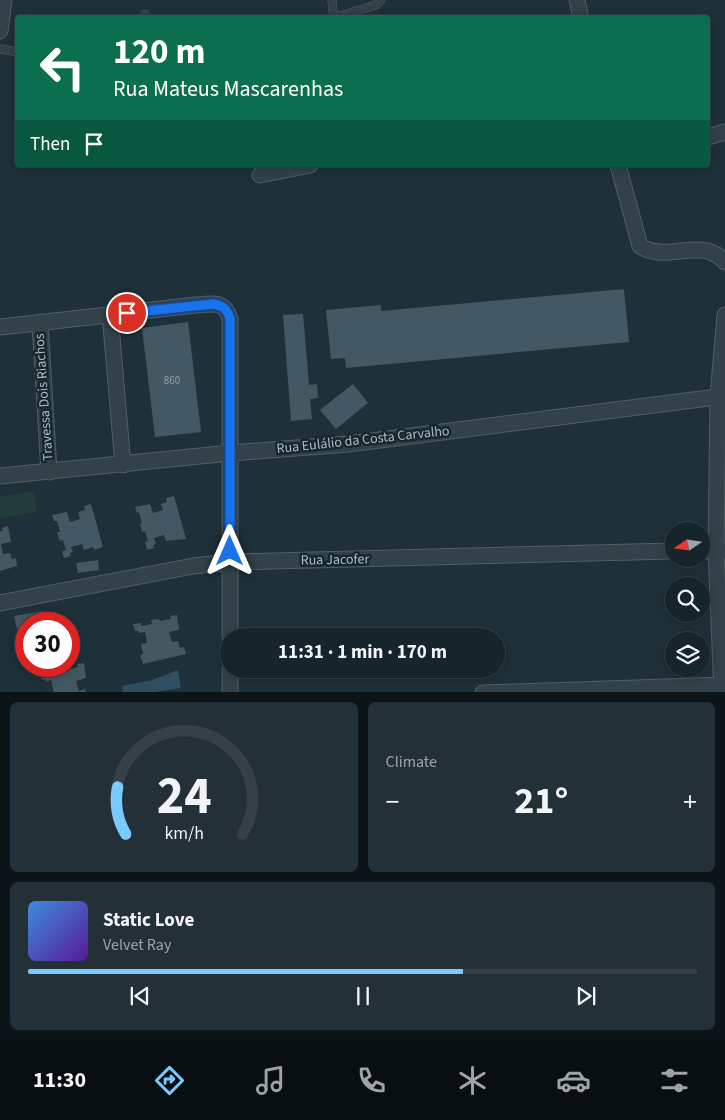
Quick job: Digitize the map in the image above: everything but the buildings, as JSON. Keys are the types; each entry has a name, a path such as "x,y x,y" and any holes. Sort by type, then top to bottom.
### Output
{"street":[{"path":"0,32 4,0"},
{"path":"577,0 580,15"},
{"path":"710,136 725,132"},
{"path":"260,175 300,167"},
{"path":"619,167 640,246 658,253 703,249 717,253 725,262"},
{"path":"0,327 213,304 222,305 227,310 230,319 230,628"},
{"path":"110,314 123,465"},
{"path":"483,692 723,688 714,551 725,316"},
{"name":"Travessa Dois Riachos","path":"40,322 49,472"},
{"name":"Rua Eulálio da Costa Carvalho","path":"0,476 230,453 348,444 721,396"},
{"name":"Rua Jacofer","path":"0,604 192,566 230,562 665,552"},
{"path":"230,678 230,692"}],"lane":[{"path":"332,0 335,15"},
{"path":"344,15 376,6 381,0"},
{"path":"0,49 15,52"}],"green space":[{"path":"34,491 37,512 0,518 0,497"}],"water":[{"path":"178,670 181,688 155,692 123,692 122,686 152,680"}],"route":[{"path":"127,313 213,304 222,305 227,310 230,319 230,551"}]}
